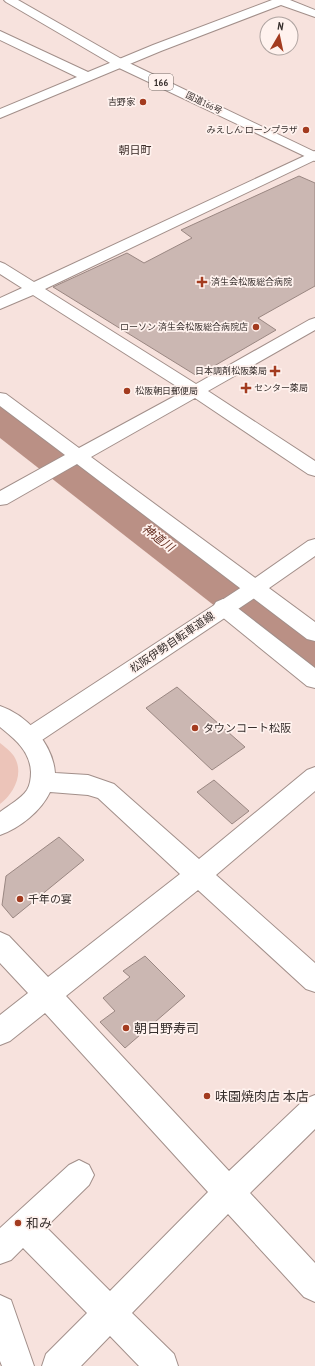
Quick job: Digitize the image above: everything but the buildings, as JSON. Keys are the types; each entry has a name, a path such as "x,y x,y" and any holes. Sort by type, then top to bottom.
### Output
{"main road":[{"name":"国道166号","path":"10,0 121,64 314,156"},
{"path":"0,114 157,48 281,0 315,14"},
{"path":"0,34 88,77"},
{"path":"0,304 314,156"},
{"path":"0,267 196,391 315,470"},
{"path":"0,499 196,391 315,323"},
{"path":"0,398 75,458 315,633"},
{"name":"松阪伊勢自転車道線","path":"28,738 223,607 255,588 315,546"},
{"path":"223,607 315,680"},
{"path":"0,715 28,738 39,752 44,766 42,782 38,793 31,802 0,824"},
{"path":"0,1032 199,874 315,777"},
{"path":"42,782 88,785 106,791 315,980"},
{"path":"0,944 48,994 228,1193 315,1286"},
{"path":"58,1366 228,1193 315,1109"},
{"path":"0,1249 79,1175"},
{"path":"24,1227 162,1366"},
{"path":"0,1311 18,1366"}],"shaded area":[{"path":"0,743 14,756 17,764 18,777 13,790 0,804"}],"waterway":[{"name":"神道川","path":"0,418 315,658"}],"place":[{"name":"吉野家","path":"143,102"},
{"name":"みえしん ローンプラザ","path":"306,130"},
{"name":"済生会松阪総合病院","path":"202,282"},
{"name":"ローソン 済生会松阪総合病院店","path":"256,327"},
{"name":"日本調剤松阪薬局","path":"275,371"},
{"name":"センター薬局","path":"246,388"},
{"name":"松阪朝日郵便局","path":"127,391"},
{"name":"タウンコート松阪","path":"195,728"},
{"name":"千年の宴","path":"20,899"},
{"name":"朝日野寿司","path":"126,1028"},
{"name":"味園焼肉店 本店","path":"207,1096"},
{"name":"和み","path":"18,1223"}],"district":[{"name":"朝日町","path":"135,150"}]}
